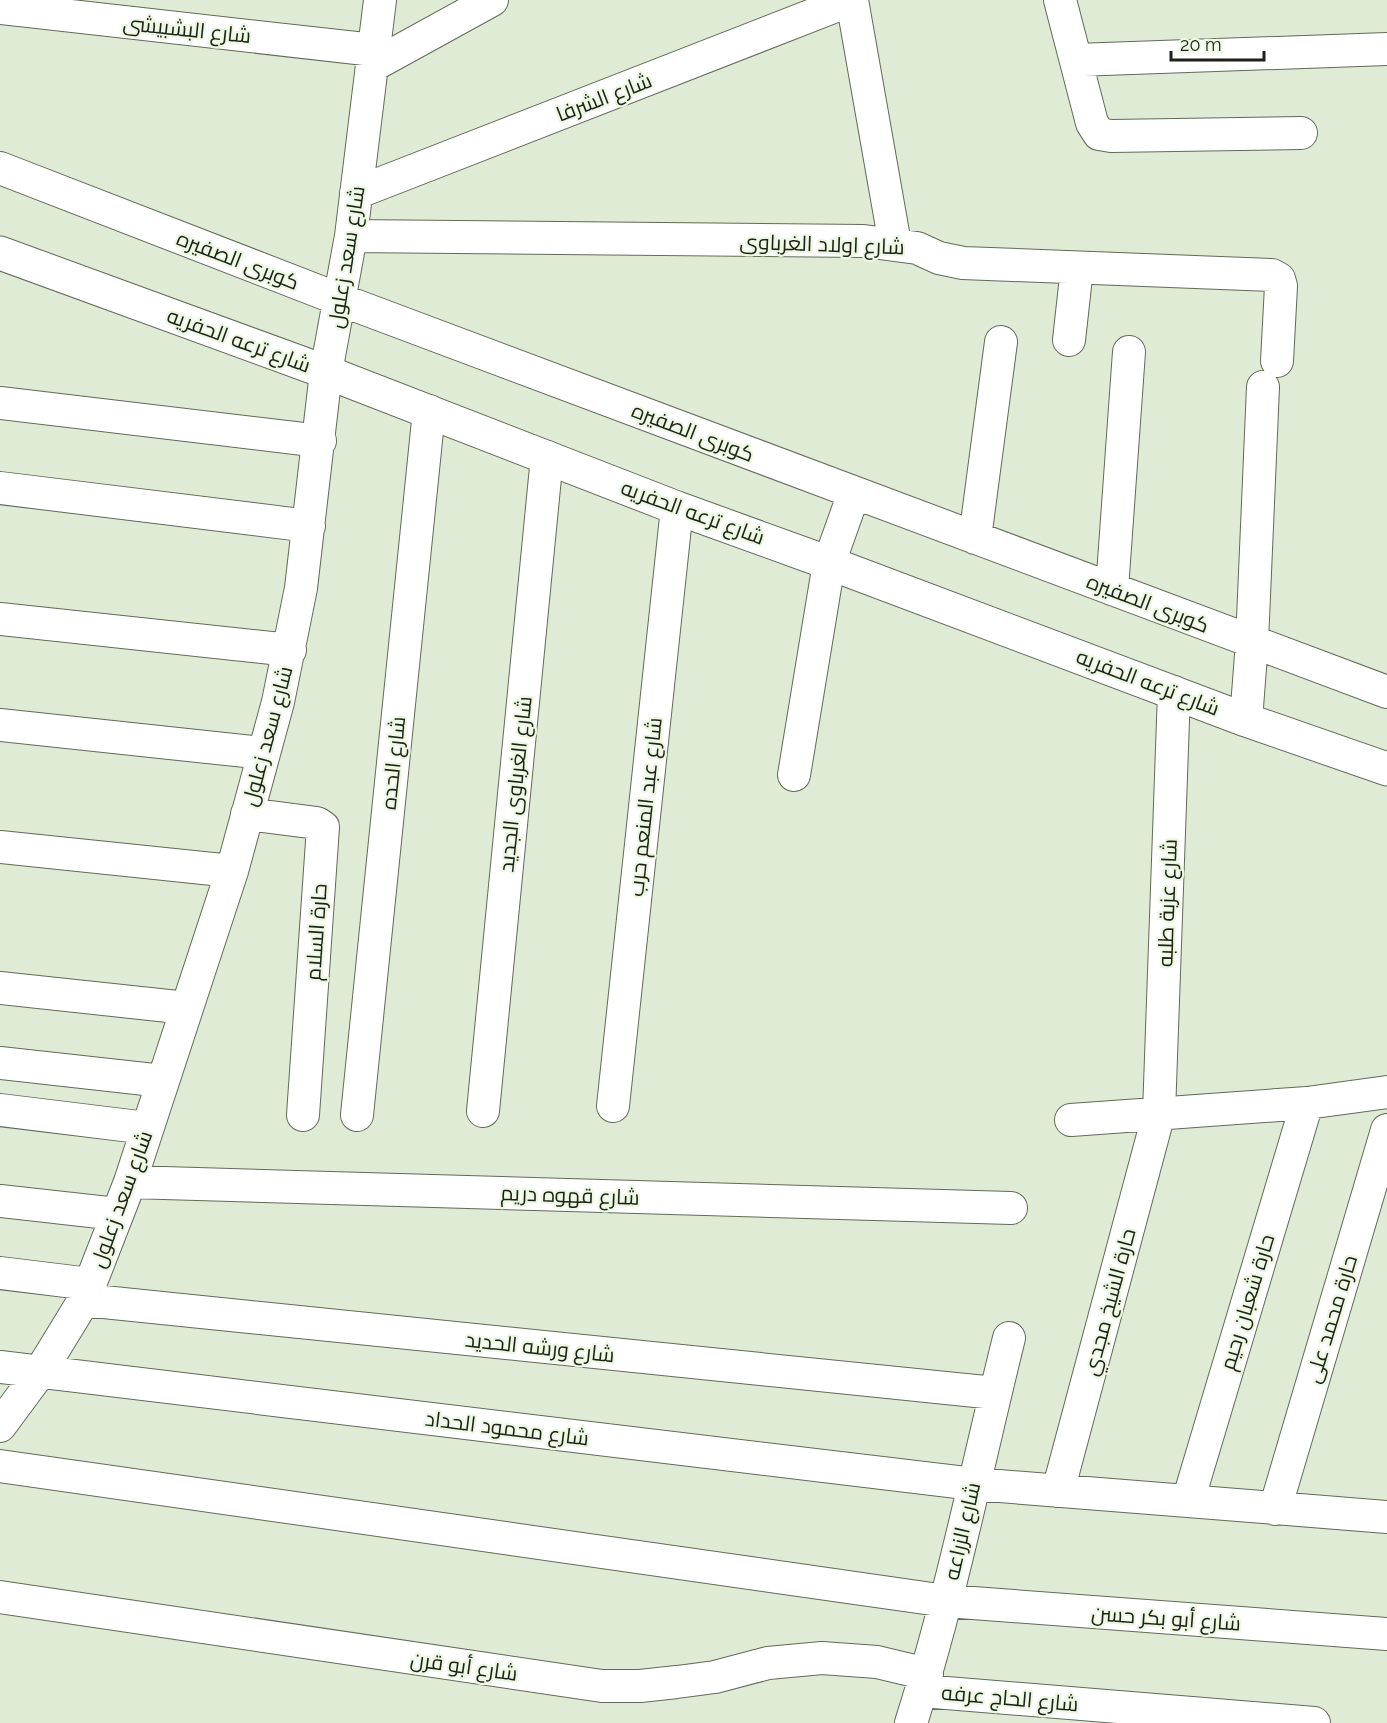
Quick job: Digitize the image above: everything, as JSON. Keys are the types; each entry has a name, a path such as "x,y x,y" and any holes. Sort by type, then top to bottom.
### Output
{"street":[{"name":"شارع سعد زعلول","path":"0,1426 40,1372 87,1292 129,1182 232,871 290,650 309,526 326,372 351,236 380,0"},
{"path":"373,58 492,0"},
{"path":"852,0 895,244"},
{"name":"شارع الشرفا","path":"356,193 852,0"},
{"path":"1060,0 1092,123 1099,134 1111,136 1300,133"},
{"name":"شارع البشبيشى","path":"0,8 373,58"},
{"path":"1076,60 1387,49"},
{"name":"كوبرى الصفيره","path":"0,168 341,300 1387,693"},
{"name":"شارع اولاد الغرباوى","path":"351,236 864,242 917,248 939,258 963,263 1272,275 1279,279 1281,286 1270,374 1246,720"},
{"name":"شارع ترعه الحفريه","path":"0,253 326,372 677,508 1246,720 1387,769"},
{"path":"1069,340 1077,268"},
{"path":"975,538 1001,342"},
{"path":"1112,589 1129,352"},
{"path":"0,403 320,441"},
{"name":"شارع الحده","path":"357,1115 429,411"},
{"name":"شارع الغرباوى الجديد","path":"483,1111 548,457"},
{"path":"0,488 309,526"},
{"path":"794,775 829,563 854,493"},
{"name":"شارع عبد المنعم حرب","path":"613,1106 677,508"},
{"path":"0,619 290,650"},
{"name":"شارع عزبة طلبه","path":"1159,1113 1174,692"},
{"path":"0,725 263,753"},
{"name":"حارة السلام","path":"247,814 317,823 323,827 303,1115"},
{"path":"0,846 232,871"},
{"path":"0,988 187,1008"},
{"path":"0,1063 163,1082"},
{"path":"1071,1120 1307,1103 1387,1092"},
{"name":"حارة شعبان رحيم","path":"1188,1502 1307,1103"},
{"path":"0,1110 147,1128"},
{"name":"حارة الشيخ مجدي","path":"1058,1491 1159,1113"},
{"name":"حارة محمد على","path":"1275,1509 1387,1130"},
{"name":"شارع قهوه دريم","path":"129,1182 1011,1208"},
{"path":"0,1201 117,1214"},
{"name":"شارع ورشه الحديد","path":"0,1273 87,1292 995,1393"},
{"name":"شارع الزراعه","path":"911,1723 946,1601 1009,1338"},
{"name":"شارع محمود الحداد","path":"0,1367 974,1484 1387,1517"},
{"name":"شارع أبو بكر حسن","path":"0,1466 946,1601 1387,1634"},
{"name":"شارع أبو قرن","path":"0,1597 602,1686 640,1686 677,1682 715,1677 768,1663 822,1658 877,1662 924,1682"},
{"name":"شارع الحاج عرفه","path":"924,1682 1314,1723"}]}
